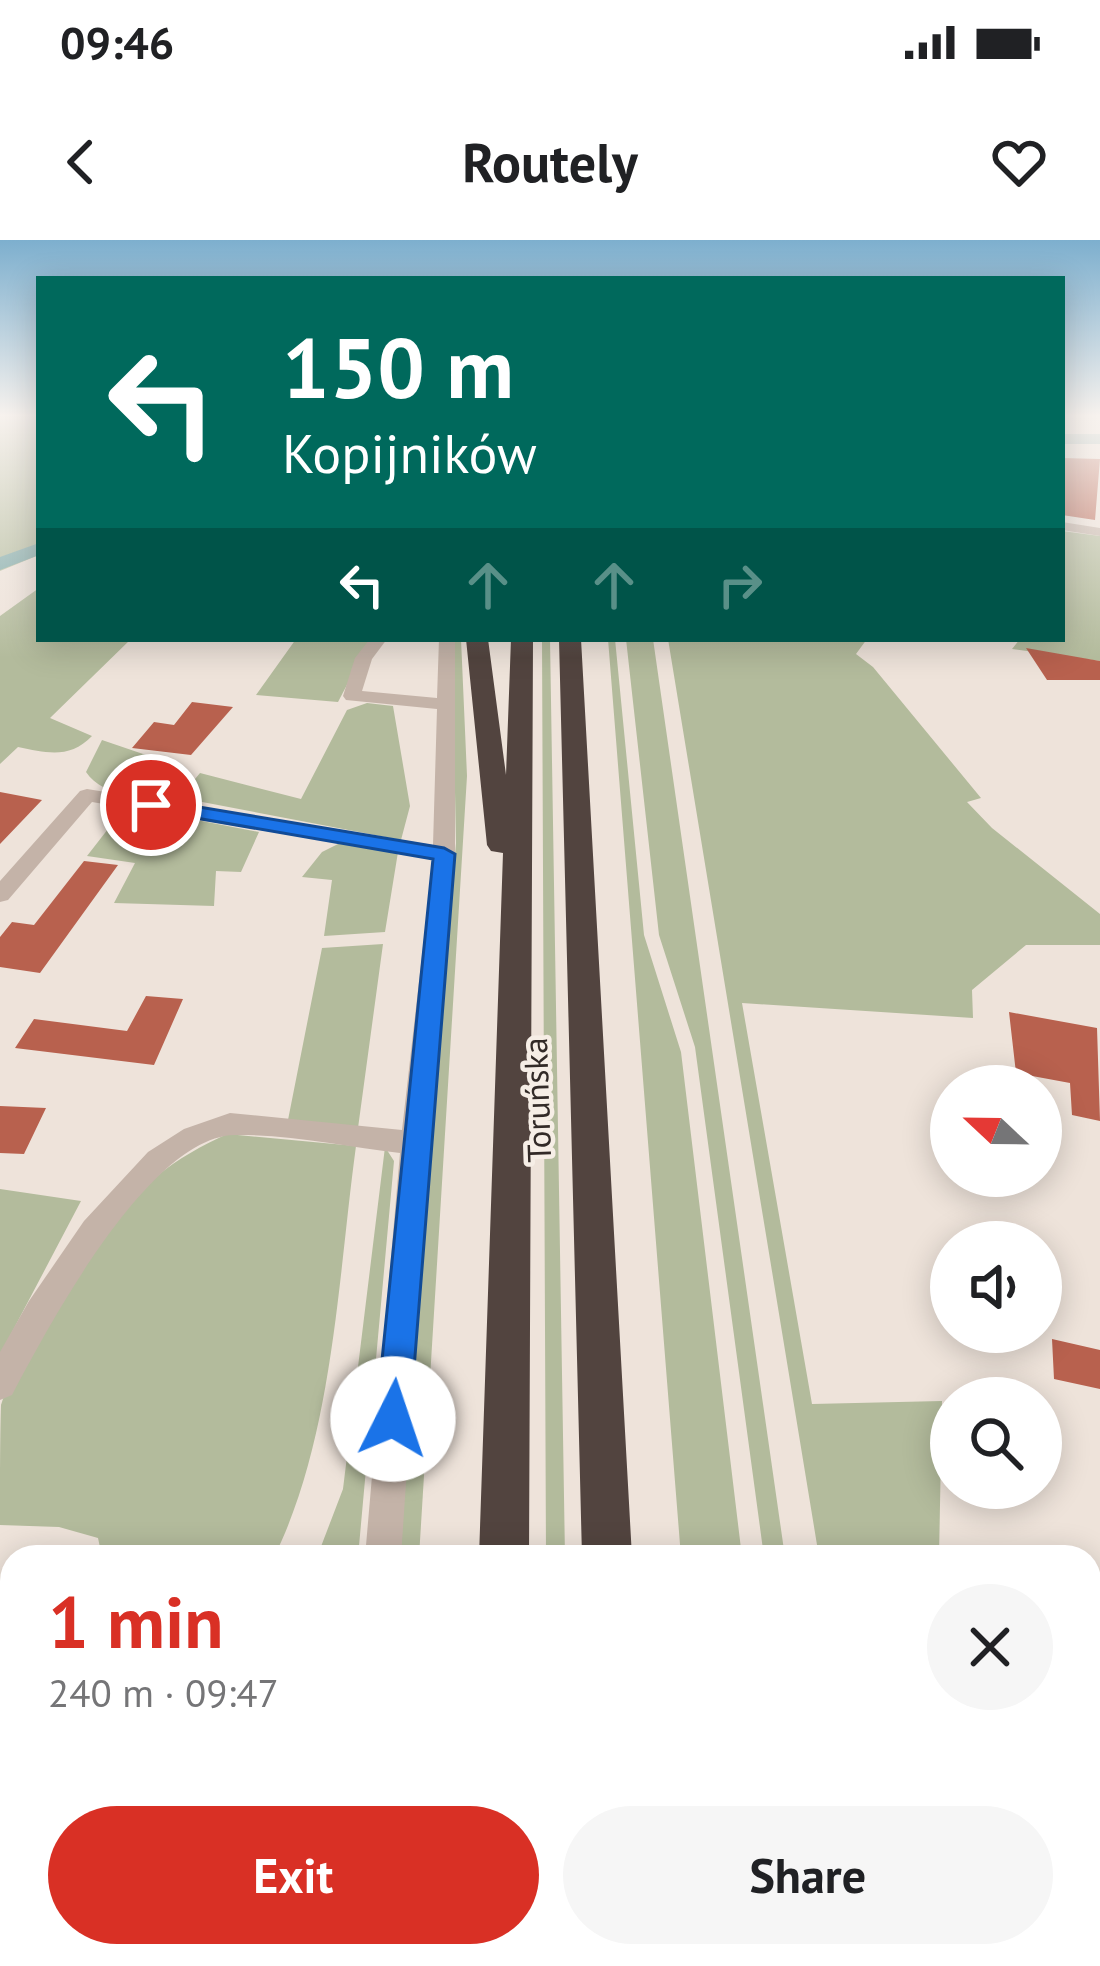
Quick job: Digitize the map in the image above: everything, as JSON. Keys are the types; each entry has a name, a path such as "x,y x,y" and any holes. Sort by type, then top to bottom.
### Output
{"highway":[{"path":"477,642 515,1010"},
{"name":"Toruńska","path":"504,1545 522,642"},
{"name":"Toruńska","path":"570,642 607,1545"},
{"path":"574,743 586,642"}],"street":[{"path":"1065,526 1100,532"},
{"path":"377,642 364,658 352,690 356,699 448,704"},
{"path":"384,1545 415,1143 444,854 447,642"},
{"path":"0,895 87,795 444,854"},
{"path":"0,1384 68,1270 120,1196 208,1128 230,1124 415,1143"}],"green space":[{"path":"0,497 36,497 36,556 0,571"},
{"path":"1065,531 1100,536 1100,661 1012,649 1018,642 1065,642"},
{"path":"36,590 36,642 128,642 50,718 92,736 84,743 67,751 18,747 0,764 0,616"},
{"path":"294,642 369,642 338,702 256,695"},
{"path":"452,642 461,642 467,776 420,1545 399,1545 456,843"},
{"path":"542,642 550,642 565,1545 546,1545"},
{"path":"608,642 615,642 644,935 681,1052 741,1545 680,1545"},
{"path":"626,642 653,642 783,1545 762,1545 695,1047 659,935"},
{"path":"668,642 865,642 856,654 873,667 981,798 967,802 992,828 1100,914 1100,945 1026,945 972,990 973,1018 742,1003 812,1404 930,1401 930,1509 940,1509 939,1545 817,1545"},
{"path":"367,703 393,706 410,806 401,840 197,801 195,779 200,773 301,799 347,710"},
{"path":"102,740 187,769 176,798 114,792 94,781 86,772"},
{"path":"173,819 259,832 241,872 216,871 214,906 114,903 135,863 87,856 115,820 161,834"},
{"path":"342,842 398,852 385,932 324,936 332,880 302,877 322,852"},
{"path":"383,944 358,1128 288,1120 322,948"},
{"path":"227,1134 356,1146 321,1409 294,1511 279,1545 99,1545 98,1538 59,1527 0,1525 1,1405 26,1352 69,1285 138,1195 199,1148"},
{"path":"385,1147 394,1161 359,1545 322,1545 343,1489"},
{"path":"0,1189 81,1201 0,1355"}],"building":[{"path":"1065,497 1097,497 1095,520 1065,515"},
{"path":"1026,648 1100,661 1100,680 1047,680"},
{"path":"192,702 233,707 191,755 132,748 154,722 174,725"},
{"path":"0,792 42,800 0,844"},
{"path":"84,861 118,865 40,973 0,967 0,937 12,922 34,925"},
{"path":"146,996 183,999 154,1065 15,1048 34,1019 127,1031"},
{"path":"1009,1012 1097,1028 1100,1121 1072,1115 1070,1083 1062,1082 1062,1065 1015,1065"},
{"path":"0,1106 46,1108 24,1154 0,1153"},
{"path":"1062,1341 1100,1350 1100,1389 1054,1377 1053,1353 1062,1353"}],"waterway":[{"path":"0,564 36,549"}],"route":[{"path":"151,805 444,854 393,1419"}]}
